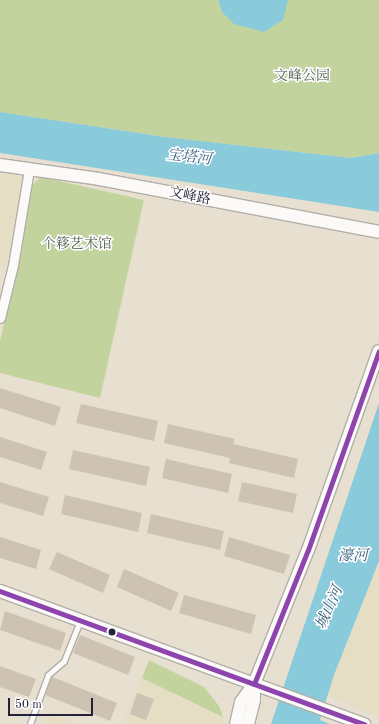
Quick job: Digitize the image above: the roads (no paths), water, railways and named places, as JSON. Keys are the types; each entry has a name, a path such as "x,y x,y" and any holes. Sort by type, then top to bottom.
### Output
{"street":[{"name":"文峰路","path":"0,165 99,179 379,232"},
{"path":"0,318 13,265 29,169"},
{"path":"236,724 241,702 254,684 308,550 379,351"},
{"path":"0,591 364,724"},
{"path":"248,724 254,700 254,684"}],"lane":[{"path":"30,724 48,675 64,661 81,620"}],"water":[{"path":"218,0 288,0 283,20 264,32 234,24 222,12"},
{"name":"宝塔河","path":"0,112 165,137 351,158 379,153 379,212 0,153"},
{"name":"濠河","path":"379,403 379,561 334,675 320,720 330,724 271,724"}],"park label":[{"name":"文峰公园","path":"302,76"},
{"name":"个簃艺术馆","path":"77,244"}],"water label":[{"name":"城山河","path":"330,608"}]}
